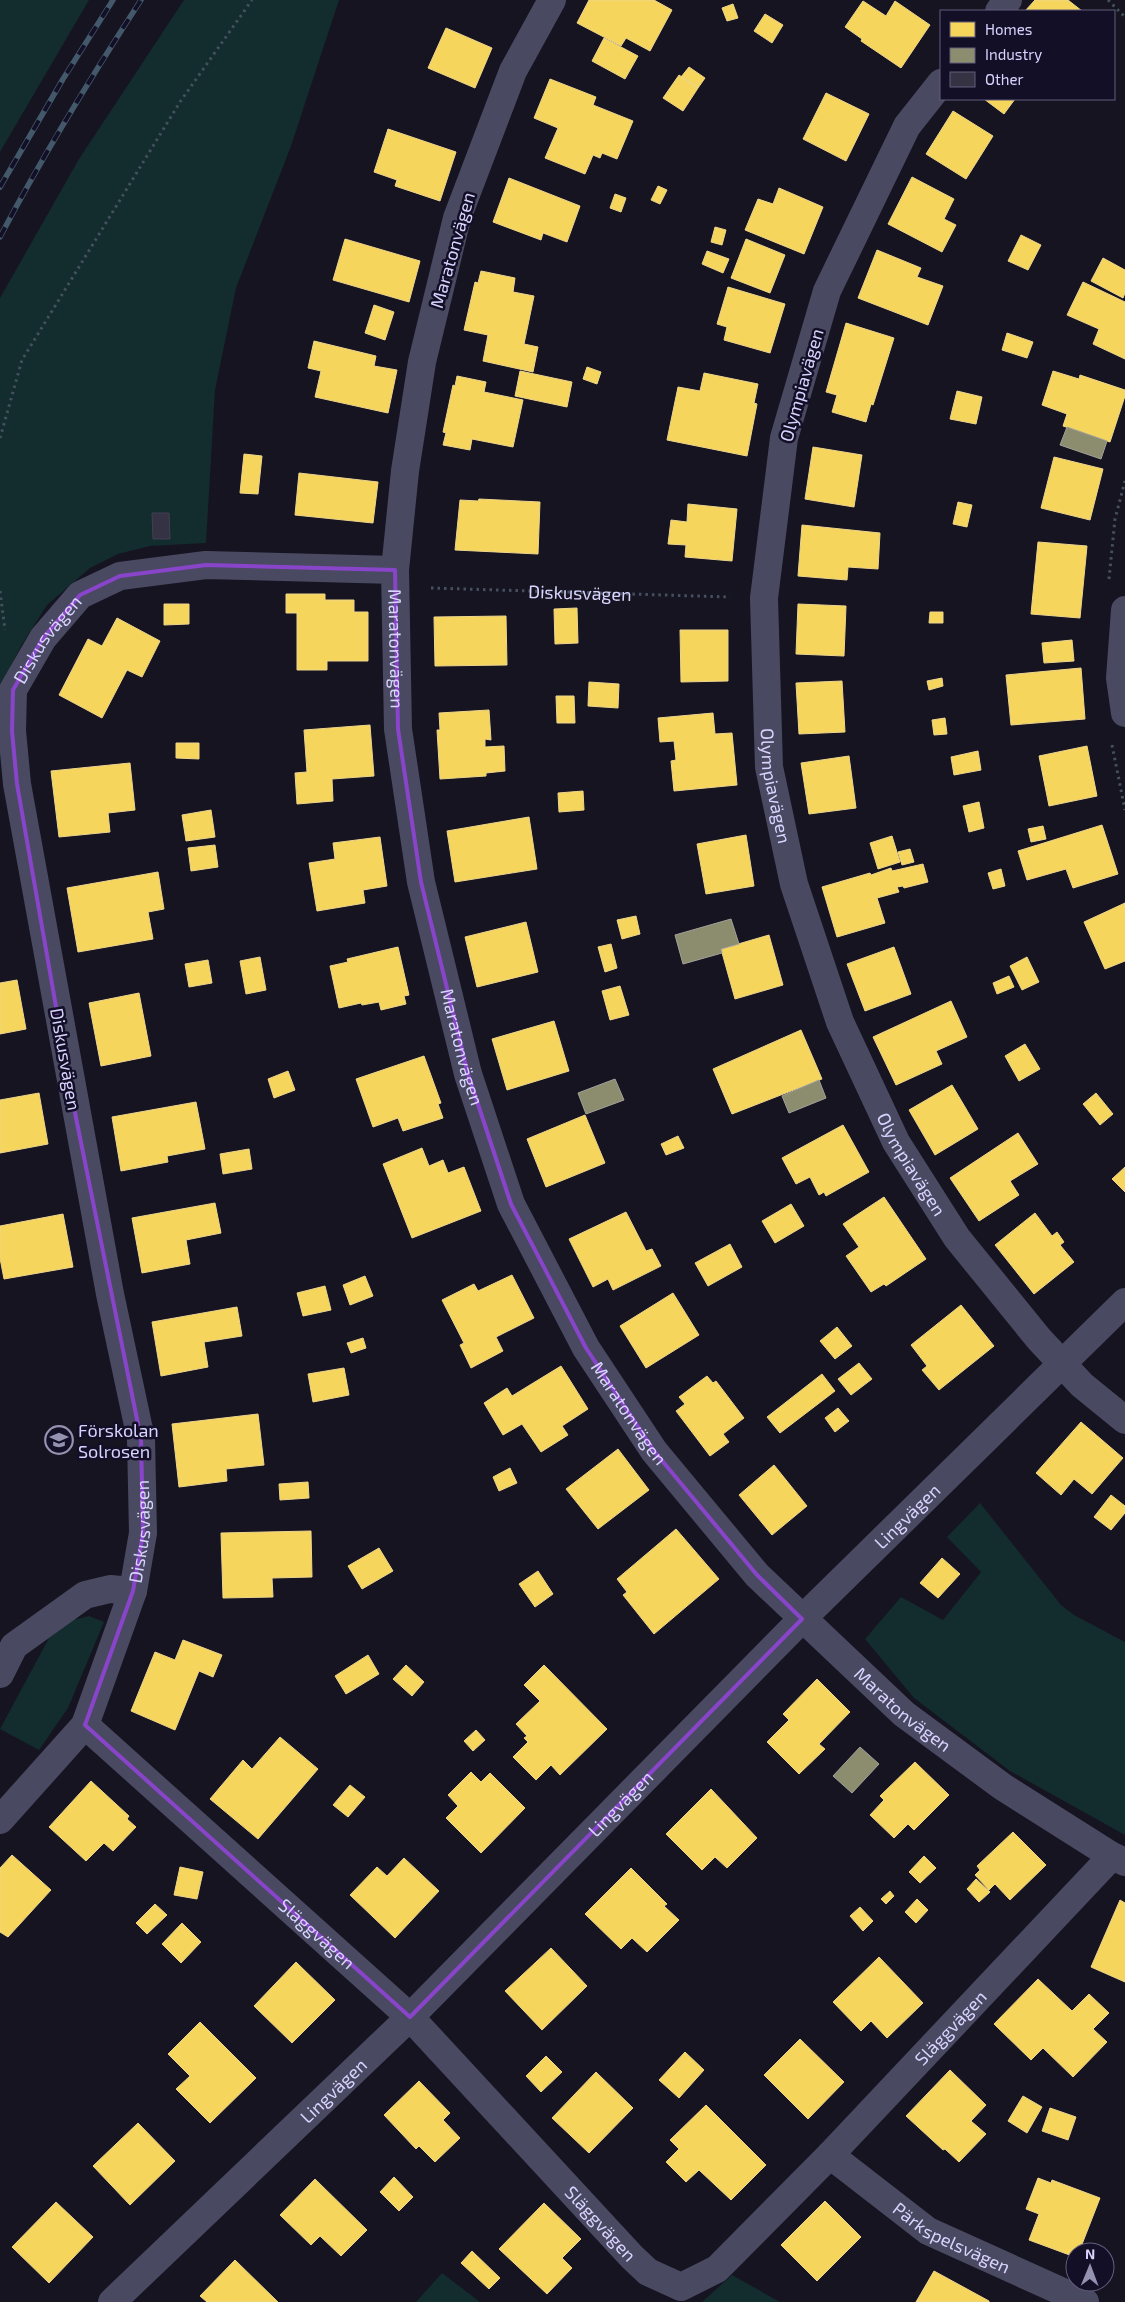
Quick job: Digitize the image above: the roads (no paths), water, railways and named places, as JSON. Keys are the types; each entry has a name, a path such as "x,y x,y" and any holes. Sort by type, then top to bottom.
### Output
{"street":[{"name":"Maratonvägen","path":"552,0 513,71 457,218 422,362 406,471 395,578 398,728 421,882 468,1074 511,1204 586,1348 654,1451 757,1575 904,1714 1003,1787 1119,1859"},
{"path":"1000,10 1008,0"},
{"name":"Olympiavägen","path":"940,84 907,126 828,291 784,438 764,598 769,767 794,884 840,1022 896,1142 957,1238 1039,1339 1082,1385 1125,1420"},
{"name":"Diskusvägen","path":"0,1820 85,1726 133,1591 143,1533 141,1439 106,1275 17,784 12,731 13,690 43,638 80,595 120,576 206,565 395,578"},
{"path":"1125,610 1120,678 1125,713"},
{"name":"Lingvägen","path":"112,2302 410,2016 802,1619 1125,1302"},
{"path":"0,1674 14,1646 85,1596 110,1588 133,1591"},
{"name":"Släggvägen","path":"85,1726 410,2016 632,2257 648,2272 681,2287 717,2269 1119,1859"},
{"name":"Pärkspelsvägen","path":"830,2155 928,2231 1085,2302"}],"railway":[{"path":"0,187 63,79 113,0"},
{"path":"0,237 68,117 141,0"}],"place":[{"name":"Förskolan Solrosen","path":"59,1440"}]}
